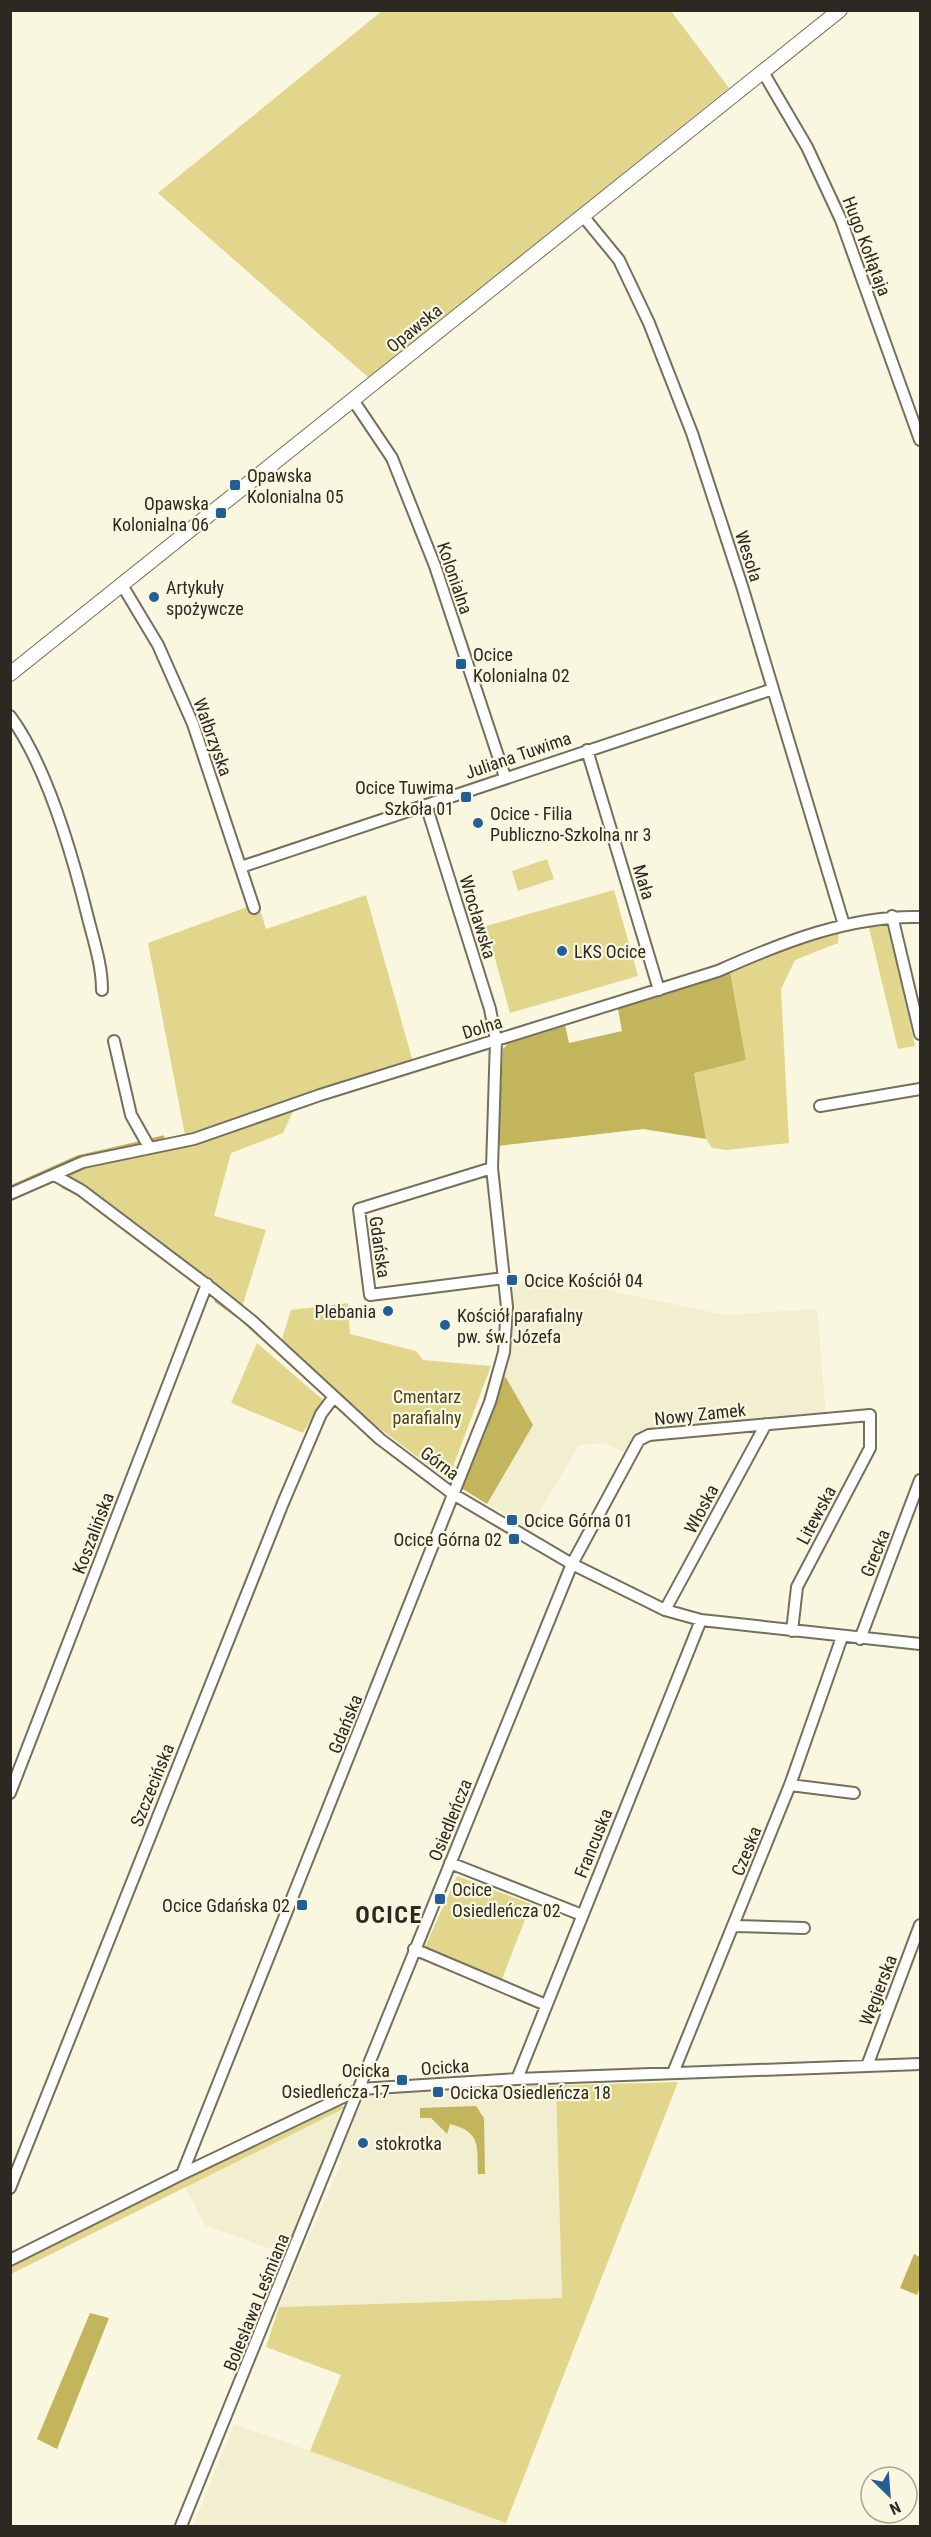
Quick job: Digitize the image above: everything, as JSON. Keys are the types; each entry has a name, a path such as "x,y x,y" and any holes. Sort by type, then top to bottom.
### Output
{"main road":[{"name":"Opawska","path":"10,674 840,10"}],"street":[{"name":"Hugo Kołłątaja","path":"763,72 807,147 841,220 921,440"},
{"name":"Wesoła","path":"583,216 619,260 650,323 692,434 773,689 844,925"},
{"name":"Kolonialna","path":"353,400 392,458 435,567 505,777"},
{"name":"Wałbrzyska","path":"122,585 158,645 193,724 254,908"},
{"name":"Juliana Tuwima","path":"241,867 773,689"},
{"path":"10,716 32,751 75,866 102,972 102,990"},
{"name":"Mała","path":"587,750 658,990"},
{"name":"Wrocławska","path":"426,805 490,1009 496,1040"},
{"name":"Dolna","path":"54,1175 83,1162 146,1142 194,1138 658,990 844,925 892,916 921,917"},
{"path":"892,916 921,1034"},
{"name":"Gdańska","path":"182,2174 490,1402 504,1352 507,1307 492,1168 496,1040"},
{"path":"114,1041 131,1115 146,1142"},
{"path":"820,1107 921,1089"},
{"name":"Gdańska","path":"492,1168 358,1209 370,1295 504,1278"},
{"path":"10,1194 54,1175"},
{"name":"Górna","path":"54,1175 81,1190 207,1284 252,1321 380,1439 453,1494 572,1564 665,1610 701,1620 842,1638 921,1644"},
{"name":"Koszalińska","path":"10,1793 207,1284"},
{"name":"Szczecińska","path":"10,2188 283,1503 321,1414 333,1398"},
{"name":"Nowy Zamek","path":"572,1564 639,1440 649,1435 870,1415"},
{"name":"Litewska","path":"792,1631 797,1587 870,1448 870,1415"},
{"name":"Włoska","path":"665,1610 766,1424"},
{"name":"Grecka","path":"860,1639 921,1480"},
{"name":"Osiedleńcza","path":"360,2089 414,1949 572,1564"},
{"name":"Francuska","path":"517,2079 701,1620"},
{"name":"Czeska","path":"673,2073 735,1926 790,1785 842,1638"},
{"path":"790,1785 854,1793"},
{"path":"450,1863 582,1915"},
{"name":"Węgierska","path":"867,2066 921,1925"},
{"path":"735,1926 804,1928"},
{"path":"414,1949 546,2005"},
{"name":"Ocicka","path":"10,2260 360,2089 517,2079 921,2064"},
{"name":"Bolesława Leśmiana","path":"181,2526 360,2089"}],"shaded area":[{"path":"730,971 746,1060 694,1073 706,1139 643,1129 498,1146 503,1049 511,1040 565,1025 569,1043 622,1031 618,1009"},
{"path":"555,1279 725,1315 817,1309 826,1415 639,1432 625,1453 604,1443 579,1445 529,1529 487,1504 533,1425 505,1376 511,1327 512,1284"},
{"path":"505,1376 533,1425 487,1504 461,1488"},
{"path":"556,2086 562,2298 279,2307 342,2161 338,2160 361,2104 368,2095"},
{"path":"476,2106 484,2118 485,2174 478,2174 477,2148 475,2141 467,2131 450,2124 447,2134 431,2118 420,2118 420,2108"},
{"path":"345,2108 346,2114 287,2255 205,2225 185,2187"},
{"path":"914,2254 920,2257 920,2287 917,2295 900,2288"},
{"path":"90,2313 109,2318 57,2449 37,2439"},
{"path":"234,2424 506,2523 504,2526 193,2526"}],"green space":[{"path":"382,11 671,11 729,88 369,378 158,193"},
{"path":"547,859 554,879 518,891 512,871"},
{"name":"LKS Ocice","path":"614,890 638,976 510,1013 486,926"},
{"path":"366,895 413,1062 185,1135 148,943 258,903 266,929"},
{"path":"887,920 915,1046 898,1049 868,924"},
{"path":"839,930 838,943 795,960 781,989 789,1143 727,1150 712,1148 706,1139 694,1072 746,1060 730,971 751,960"},
{"path":"295,1107 283,1133 231,1153 214,1216 266,1230 242,1307 58,1175 83,1165"},
{"name":"Cmentarz parafialny","path":"348,1303 350,1334 416,1351 423,1360 491,1366 448,1480 374,1424 281,1342 291,1310"},
{"path":"257,1343 323,1400 303,1433 231,1403"},
{"path":"457,1876 531,1904 502,1979 424,1949"},
{"path":"678,2082 506,2523 310,2451 341,2375 266,2347 279,2307 562,2298 556,2087 470,2088"},
{"path":"339,2103 345,2108 11,2274 11,2264"}],"waterway":[{"path":"150,1140 163,1137"},
{"path":"10,1187 77,1157 143,1142"},
{"path":"63,1187 77,1194 197,1284"},
{"path":"216,1301 237,1316"},
{"path":"242,1320 320,1391"},
{"path":"341,1410 346,1415"},
{"path":"387,1451 436,1488"}],"place":[{"name":"Opawska Kolonialna 05","path":"235,485"},
{"name":"Opawska Kolonialna 06","path":"221,513"},
{"name":"Artykuły spożywcze","path":"154,597"},
{"name":"Ocice Kolonialna 02","path":"461,664"},
{"name":"Ocice Tuwima Szkoła 01","path":"466,797"},
{"name":"Ocice - Filia Publiczno-Szkolna nr 3","path":"478,823"},
{"name":"LKS Ocice","path":"562,951"},
{"name":"Ocice Kościół 04","path":"512,1280"},
{"name":"Plebania","path":"388,1311"},
{"name":"Kościół parafialny pw. św. Józefa","path":"445,1325"},
{"name":"Ocice Górna 01","path":"512,1520"},
{"name":"Ocice Górna 02","path":"514,1539"},
{"name":"Ocice Osiedleńcza 02","path":"440,1899"},
{"name":"Ocice Gdańska 02","path":"302,1905"},
{"name":"Ocicka Osiedleńcza 17","path":"402,2080"},
{"name":"Ocicka Osiedleńcza 18","path":"438,2092"},
{"name":"stokrotka","path":"363,2143"}],"district":[{"name":"OCICE","path":"389,1915"}]}
